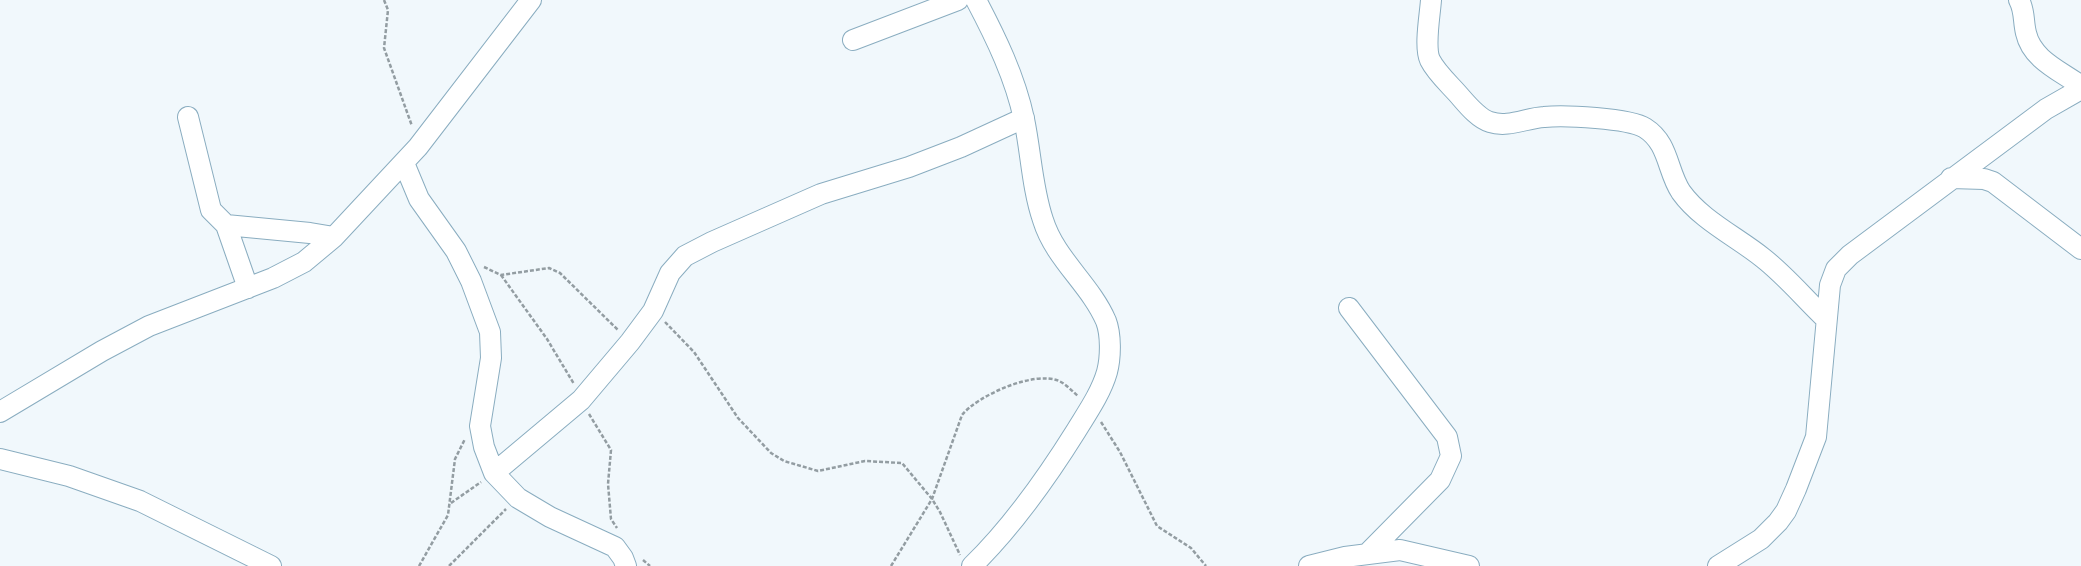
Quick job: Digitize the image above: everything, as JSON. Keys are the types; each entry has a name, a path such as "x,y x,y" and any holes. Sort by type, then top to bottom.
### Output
{"street":[{"path":"0,412 102,351 149,326 273,278 304,262 334,237 418,147 531,0"},
{"path":"853,40 958,0"},
{"path":"967,563 990,548 1044,479 1090,409 1107,371 1109,337 1106,321 1090,293 1058,254 1043,221 1024,118 1012,76 994,34 976,0"},
{"path":"1431,0 1428,49 1429,58 1464,101 1481,118 1491,122 1503,124 1542,117 1572,117 1627,122 1644,127 1656,137 1664,148 1674,180 1690,203 1765,260 1826,319"},
{"path":"1718,566 1761,539 1778,522 1786,511 1796,489 1816,437 1830,285 1836,269 1850,255 1952,178 2046,109 2081,87 2044,61 2033,50 2026,34 2024,10 2019,0"},
{"path":"188,117 211,210 226,225 248,288"},
{"path":"494,473 581,400 630,342 653,310 670,273 685,256 712,242 821,194 909,167 961,147 1024,118"},
{"path":"404,163 419,199 456,251 471,281 490,332 491,358 480,426 484,447 494,473 518,498 550,518 614,548 623,558 633,562"},
{"path":"1952,178 1984,179 1992,182 2081,249"},
{"path":"226,225 310,233 334,237"},
{"path":"1349,308 1447,437 1451,456 1440,480 1367,554"},
{"path":"0,459 69,476 140,502 271,566"},
{"path":"1309,566 1367,554 1400,550 1469,566"}],"path":[{"path":"384,0 388,10 384,48 409,113 418,147"},
{"path":"477,264 501,275 547,339 611,450 608,484 611,519 619,531"},
{"path":"501,275 549,268 560,273 630,342"},
{"path":"653,310 694,352 738,418 771,453 784,461 818,471 865,461 902,463 932,499 967,563"},
{"path":"891,566 932,499 962,415 969,406 998,390 1040,378 1058,380 1071,389 1090,409 1120,452 1157,526 1191,548 1206,566"},
{"path":"419,566 448,515 454,459 466,436 480,426"},
{"path":"450,504 494,473"},
{"path":"449,566 490,523 518,498"},
{"path":"633,562 650,566"}]}
